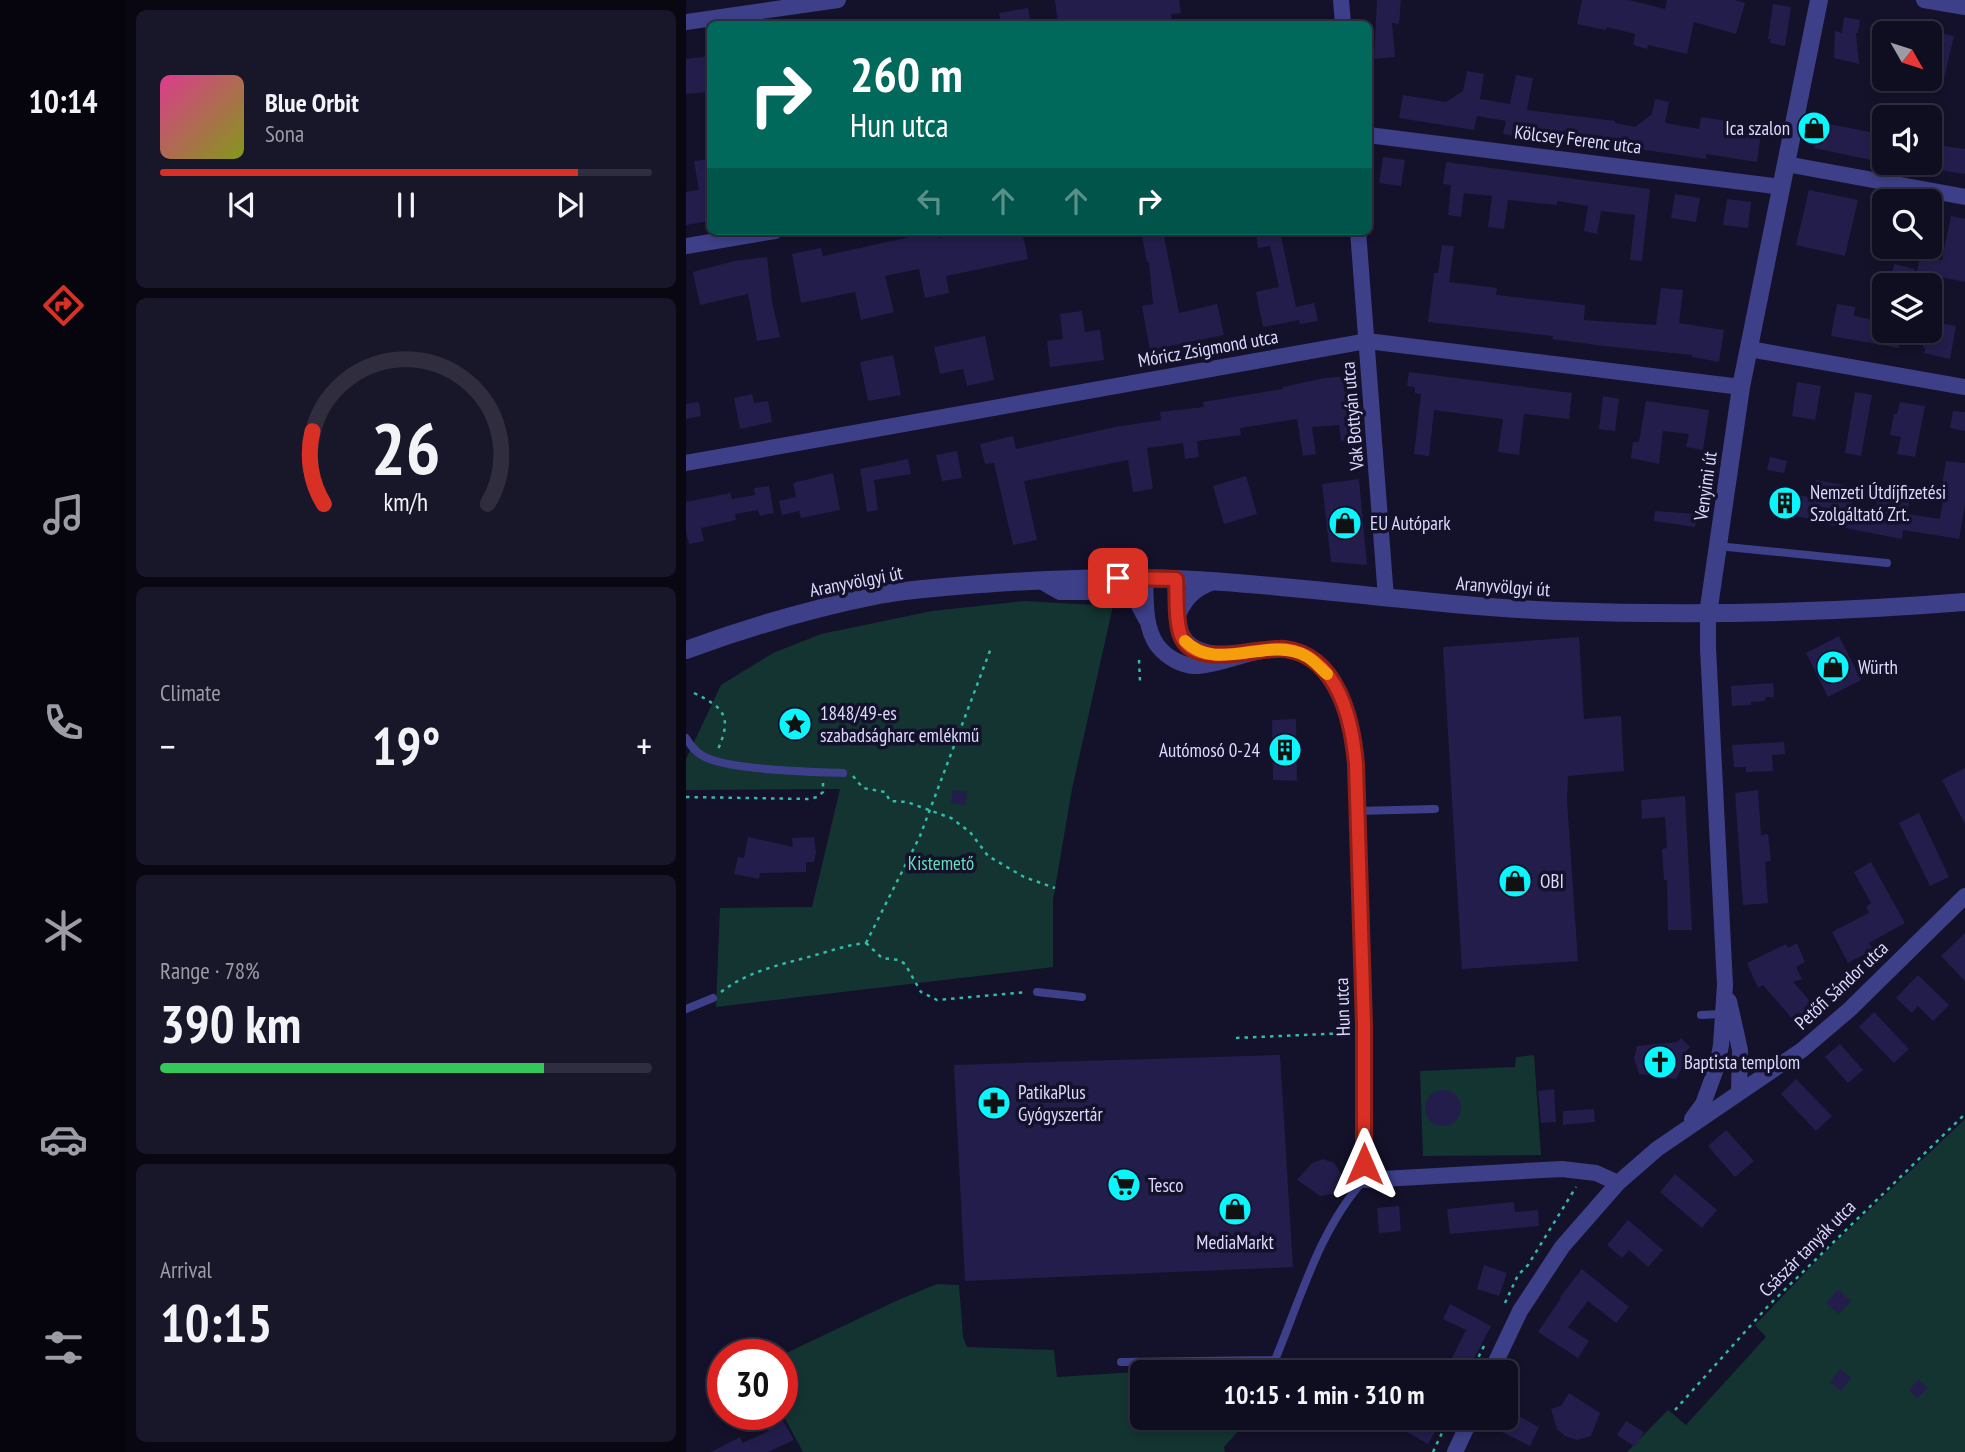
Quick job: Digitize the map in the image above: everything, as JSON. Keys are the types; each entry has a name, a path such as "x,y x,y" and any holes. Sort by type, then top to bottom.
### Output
{"street":[{"path":"686,22 838,0"},
{"path":"1341,0 1343,21"},
{"name":"Venyimi út","path":"1684,1131 1703,1104 1712,1084 1721,1045 1725,985 1707,648 1708,614 1741,387 1819,0"},
{"path":"1924,0 1965,7"},
{"name":"Kölcsey Ferenc utca","path":"1372,136 1782,187"},
{"path":"1786,164 1965,197"},
{"path":"686,246 751,235"},
{"name":"Vak Bottyán utca","path":"1358,235 1386,598"},
{"name":"Móricz Zsigmond utca","path":"686,463 1367,341 1741,387"},
{"path":"1749,349 1965,387"},
{"name":"Aranyvölgyi út","path":"686,650 789,616 883,595 948,586 1039,580 1145,578 1217,581 1556,611 1708,614 1889,608 1965,602"},
{"name":"Hun utca","path":"1145,578 1149,626 1156,643 1165,653 1189,666 1273,649 1295,652 1306,656 1327,674 1343,703 1352,731 1356,764 1364,1025 1364,1180"},
{"name":"Hun utca","path":"1176,579 1182,638 1192,648 1212,654 1242,654"},
{"name":"Aranyvölgyi út","path":"1039,580 1060,592 1122,592 1137,602 1149,626"},
{"path":"1178,615 1183,604 1196,590 1217,581"},
{"name":"Petőfi Sándor utca","path":"1497,1360 1526,1301 1562,1247 1618,1183 1657,1149 1802,1050 1850,1009 1965,896"},
{"name":"Venyimi út","path":"1725,985 1740,1050 1739,1092"},
{"path":"1364,1180 1562,1169 1596,1173 1618,1183"},
{"path":"1455,1452 1465,1430"}],"lane":[{"path":"1717,546 1887,563"},
{"path":"686,738 696,751 712,761 846,774"},
{"path":"1356,811 1435,810"},
{"path":"1037,992 1082,997"},
{"path":"686,1009 713,998"},
{"path":"1702,1015 1723,1014"},
{"path":"1121,1362 1275,1360 1327,1234 1347,1199 1364,1180"}],"path":[{"path":"866,943 920,836 991,648"},
{"path":"1139,660 1140,681"},
{"path":"694,693 716,704 723,712 723,737 712,761"},
{"path":"686,797 817,797 822,792 823,772"},
{"path":"846,774 857,779 863,788 885,792 892,802 907,802 951,818 970,832 988,856 1012,871 1055,888"},
{"path":"713,998 733,982 759,970 849,945 866,943 882,958 900,960 905,964 921,992 937,1000 1037,992"},
{"path":"1236,1038 1356,1033"},
{"name":"Császár tanyák utca","path":"1675,1410 1788,1286 1965,1114"},
{"path":"1518,1275 1528,1265 1577,1185"},
{"path":"1433,1452 1443,1430"}],"green space":[{"name":"Kistemető","path":"1024,601 1113,606 1072,789 1053,900 1053,967 716,1007 720,908 812,907 840,789 686,790 686,759 721,685 773,653 821,634 932,611"},
{"path":"1534,1055 1541,1155 1423,1156 1420,1071 1515,1067 1516,1057"},
{"path":"1965,1119 1965,1452 1627,1452 1668,1410 1686,1425 1766,1337 1755,1325 1824,1253"},
{"path":"937,1284 959,1285 963,1337 967,1347 1054,1350 1057,1377 1130,1372 1130,1430 1239,1430 1224,1447 1225,1452 803,1452 791,1430 798,1430 798,1347"}],"building":[{"path":"1055,0 1179,0 1181,13 1171,14 1172,21 1058,21"},
{"path":"1377,0 1401,0 1399,24 1392,23 1395,57 1374,59"},
{"path":"1582,0 1629,0 1665,9 1667,0 1734,0 1745,3 1736,34 1694,22 1687,54 1648,45 1647,49 1633,45 1635,34 1607,27 1606,30 1577,24"},
{"path":"1773,4 1791,7 1785,46 1770,43 1771,39 1768,39"},
{"path":"1028,8 1030,21 1000,21 999,13"},
{"path":"1844,17 1860,20 1856,33 1859,64 1834,58 1835,31 1842,33"},
{"path":"1942,34 1954,36 1942,83"},
{"path":"707,56 707,92 686,94 686,59"},
{"path":"1467,71 1484,74 1480,99 1510,104 1516,75 1533,78 1527,110 1615,121 1635,127 1652,114 1655,99 1669,102 1665,123 1699,129 1701,117 1762,126 1757,162 1706,154 1706,159 1612,145 1567,143 1503,134 1506,121 1477,116 1474,130 1399,118 1403,95 1446,102 1463,91"},
{"path":"1819,122 1872,132 1872,160 1814,148"},
{"path":"1942,146 1965,149 1965,174 1942,171"},
{"path":"1383,157 1405,160 1401,186 1379,183"},
{"path":"707,159 707,222 686,225 686,192 699,190 694,161"},
{"path":"1446,162 1650,189 1642,261 1630,260 1635,215 1601,211 1597,234 1584,231 1588,206 1557,201 1557,205 1508,200 1504,229 1488,227 1492,196 1464,193 1461,217 1448,215 1451,185 1443,184"},
{"path":"1809,190 1858,200 1845,256 1796,245"},
{"path":"1675,194 1700,198 1696,222 1671,218"},
{"path":"1727,199 1751,202 1748,228 1723,225"},
{"path":"1951,216 1965,219 1965,282 1942,277 1942,273 1917,272 1919,259 1942,260"},
{"path":"919,235 938,235 938,238 951,235 1023,235 1028,259 946,276 949,293 925,298 919,269 885,276 894,312 861,320 855,292 801,303 792,254 821,248 823,256"},
{"path":"1142,235 1164,235 1179,313 1217,304 1224,335 1150,350 1142,306 1153,304"},
{"path":"1256,235 1281,235 1296,307 1314,303 1318,321 1300,324 1299,320 1263,327 1256,292 1279,287 1270,246 1258,248"},
{"path":"1442,245 1454,246 1449,282 1497,288 1496,295 1585,305 1584,320 1656,325 1661,288 1683,290 1679,323 1724,330 1719,362 1692,355 1428,322 1434,273 1438,273"},
{"path":"767,257 772,301 780,337 757,341 748,294 700,305 693,272 734,261"},
{"path":"1894,264 1915,269 1914,273 1892,273"},
{"path":"1837,304 1855,307 1854,316 1872,319 1872,343 1900,343 1899,348 1831,336"},
{"path":"1082,311 1085,332 1100,330 1104,360 1050,367 1047,341 1063,339 1060,314"},
{"path":"1942,323 1956,326 1950,359 1924,353 1925,349 1921,343 1942,343"},
{"path":"985,336 994,380 967,386 963,369 940,374 934,347"},
{"path":"893,355 901,395 868,401 860,362"},
{"path":"1409,372 1572,393 1569,419 1524,414 1519,455 1498,452 1503,419 1434,410 1429,456 1414,454 1421,394 1415,393 1415,387 1407,386"},
{"path":"1347,376 1354,439 1341,441 1339,425 1312,427 1316,454 1303,456 1297,419 1240,428 1241,435 1197,441 1199,457 1185,459 1183,443 1147,448 1153,489 1133,492 1128,460 1024,481 1037,540 1013,545 994,463 985,464 980,444 1013,436 1016,449 1115,427 1161,420 1160,412 1204,407 1203,402"},
{"path":"1797,382 1821,386 1815,420 1792,416"},
{"path":"1855,392 1872,395 1861,456 1845,453"},
{"path":"752,394 754,403 768,401 772,422 740,429 734,398"},
{"path":"1603,396 1619,399 1615,431 1599,429"},
{"path":"1646,401 1709,410 1703,450 1686,447 1689,434 1663,431 1659,464 1631,458 1633,442 1639,442"},
{"path":"699,402 701,416 686,419 686,404"},
{"path":"1900,402 1925,406 1915,457 1897,454 1901,437 1890,435 1894,414 1897,414"},
{"path":"1953,411 1965,412 1965,431 1950,428"},
{"path":"957,451 962,478 942,481 936,455"},
{"path":"1770,457 1787,461 1784,473 1767,470"},
{"path":"908,459 911,474 874,480 878,510 867,512 860,469"},
{"path":"1946,461 1965,463 1965,505 1959,539 1903,530 1902,539 1771,511 1775,490 1813,498 1816,480 1854,487 1852,509 1875,513 1878,497 1909,502 1907,514 1940,519"},
{"path":"833,473 840,510 801,518 799,511 782,515 779,501 796,497 793,483"},
{"path":"1246,476 1257,514 1224,524 1213,486"},
{"name":"EU Autópark","path":"1359,479 1367,565 1331,562 1322,484"},
{"path":"769,486 774,513 760,516 758,510 735,514 736,520 701,528 704,541 689,544 686,532 686,502 730,493 732,499 755,495 754,488"},
{"path":"1655,511 1697,514 1695,527 1654,521"},
{"name":"Würth","path":"1839,636 1861,680 1828,697 1806,653"},
{"name":"OBI","path":"1579,637 1584,719 1621,716 1624,771 1568,776 1567,800 1578,961 1462,969 1443,647"},
{"path":"1773,683 1774,697 1751,702 1751,705 1732,706 1731,686"},
{"name":"Autómosó 0-24","path":"1296,719 1297,781 1273,780 1272,720"},
{"path":"1784,742 1785,754 1772,755 1773,771 1746,772 1746,767 1734,767 1732,745"},
{"path":"1965,768 1965,824 1942,780"},
{"path":"953,790 967,792 965,805 951,803"},
{"path":"1758,790 1761,835 1768,834 1771,861 1765,862 1768,903 1743,905 1735,793"},
{"path":"1685,796 1692,930 1668,930 1667,880 1664,880 1662,849 1667,848 1665,817 1642,819 1641,800"},
{"path":"1919,813 1949,877 1930,886 1899,823"},
{"path":"748,837 793,847 792,838 814,837 814,862 806,862 806,872 760,873 759,879 734,874 738,857 744,858"},
{"path":"1871,862 1905,923 1869,943 1873,950 1848,963 1832,932 1869,913 1866,907 1871,903 1854,872"},
{"path":"1965,933 1965,981 1941,956"},
{"path":"1797,943 1805,962 1796,967 1802,979 1793,982 1817,1009 1798,1025 1763,985 1758,988 1747,963 1786,944 1788,948"},
{"path":"1918,975 1949,1005 1933,1021 1918,1006 1912,1013 1896,998"},
{"path":"1874,1012 1909,1049 1894,1063 1859,1027"},
{"name":"Baptista templom","path":"1681,1038 1690,1047 1684,1053 1683,1065 1676,1079 1639,1074 1634,1058 1637,1046 1677,1042"},
{"path":"1840,1044 1863,1070 1848,1083 1825,1057"},
{"name":"Tesco","path":"1280,1055 1293,1267 965,1281 954,1065"},
{"path":"1796,1079 1832,1116 1816,1131 1781,1094"},
{"path":"1554,1089 1556,1122 1541,1123 1538,1091"},
{"path":"1443,1090 1456,1095 1461,1108 1456,1121 1443,1126 1430,1121 1425,1108 1430,1095"},
{"path":"1594,1109 1595,1122 1563,1125 1563,1111"},
{"path":"1726,1130 1754,1161 1735,1177 1708,1146"},
{"path":"1323,1159 1334,1163 1341,1173 1341,1179 1337,1190 1332,1194 1320,1196 1297,1180 1312,1163"},
{"path":"1675,1174 1717,1210 1702,1228 1660,1192"},
{"path":"1514,1202 1515,1212 1538,1210 1539,1226 1450,1234 1447,1209"},
{"path":"1399,1206 1401,1231 1379,1233 1377,1208"},
{"path":"1628,1220 1663,1250 1648,1267 1629,1250 1622,1258 1607,1245"},
{"path":"1484,1265 1507,1273 1499,1296 1477,1289"},
{"path":"1582,1269 1629,1307 1616,1323 1588,1301 1568,1327 1589,1341 1578,1358 1538,1332"},
{"path":"1838,1290 1851,1301 1839,1314 1826,1303"},
{"path":"1450,1304 1491,1326 1473,1360 1451,1360 1466,1330 1443,1319"},
{"path":"1840,1369 1851,1378 1841,1391 1830,1382"},
{"path":"1919,1379 1928,1388 1917,1398 1909,1390"},
{"path":"1569,1393 1600,1413 1591,1436 1577,1440 1565,1436 1557,1429 1551,1409 1561,1406"},
{"path":"1518,1416 1539,1427 1530,1446 1498,1430 1518,1430"},
{"path":"1626,1421 1644,1432 1635,1447 1617,1435"},
{"path":"788,1430 794,1440 768,1452 711,1452 740,1437 743,1443 768,1431"},
{"path":"1403,1430 1436,1430 1428,1444"}],"slow traffic":[{"path":"1185,641 1192,648 1212,654 1285,649 1306,656 1327,674"}],"place":[{"name":"Ica szalon","path":"1814,128"},
{"name":"Nemzeti Útdíjfizetési Szolgáltató Zrt.","path":"1785,503"},
{"name":"EU Autópark","path":"1345,523"},
{"name":"Würth","path":"1833,667"},
{"name":"1848/49-es szabadságharc emlékmű","path":"795,724"},
{"name":"Autómosó 0-24","path":"1285,750"},
{"name":"OBI","path":"1515,881"},
{"name":"Baptista templom","path":"1660,1062"},
{"name":"PatikaPlus Gyógyszertár","path":"994,1103"},
{"name":"Tesco","path":"1124,1185"},
{"name":"MediaMarkt","path":"1235,1209"}],"route":[{"path":"1118,578 1176,579 1179,630 1182,638 1192,648 1212,654 1285,649 1306,656 1327,674 1343,703 1350,721 1356,764 1364,1025 1364,1164"}]}
